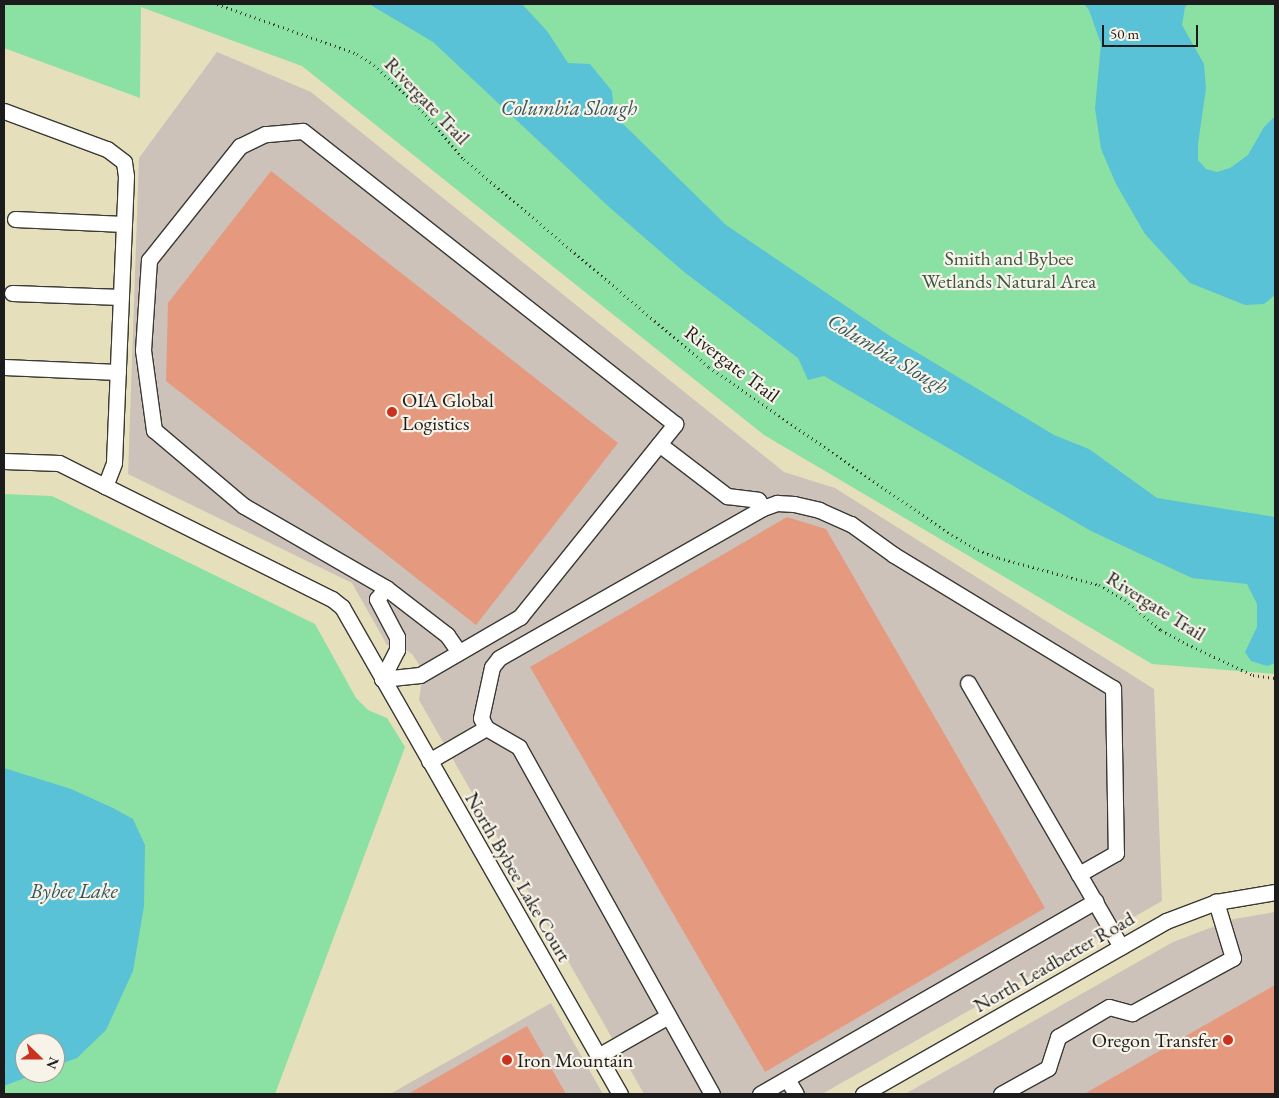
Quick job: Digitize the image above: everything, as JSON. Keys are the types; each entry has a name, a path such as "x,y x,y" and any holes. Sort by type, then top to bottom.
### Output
{"street":[{"path":"4,111 116,154 124,162 126,176 114,463 105,486"},
{"path":"382,679 420,675 520,617 675,424 302,130 265,134 240,146 149,260 143,350 154,430 244,506 386,588 447,635 459,652"},
{"path":"15,219 124,224"},
{"path":"12,293 121,297"},
{"path":"4,367 118,372"},
{"path":"659,444 727,496 758,500 763,508"},
{"name":"North Bybee Lake Court","path":"4,461 59,463 332,598 342,607 620,1094"},
{"path":"712,1094 519,747 486,728 481,718 492,668 499,658 763,508 777,503 794,504 819,510 852,524 894,555 1113,688 1116,853 1079,874"},
{"path":"382,679 397,650 397,637 377,599 386,588"},
{"path":"968,683 1121,947"},
{"path":"429,761 486,728"},
{"name":"North Leadbetter Road","path":"863,1094 1166,921 1216,902 1275,892"},
{"path":"760,1094 1094,901"},
{"path":"1001,1094 1048,1068 1058,1037 1109,1007 1132,1013 1234,958 1216,902"},
{"path":"598,1056 668,1016"},
{"path":"787,1079 796,1094"}],"path":[{"name":"Rivergate Trail","path":"217,4 357,54 374,65 416,104 464,159 709,367 952,535 978,550 999,558 1099,585 1125,600 1161,630 1187,644 1254,675 1275,678"}],"shaded area":[{"path":"217,52 311,92 784,472 835,488 1154,689 1162,901 822,1094 644,1094 419,700 422,680 420,666 412,654 403,648 387,645 352,583 128,474 139,158"},
{"path":"1275,912 1275,1094 905,1094 1173,942 1234,919"},
{"path":"551,1003 603,1094 390,1094"}],"green space":[{"name":"Smith and Bybee Wetlands Natural Area","path":"4,4 1275,4 1275,674 1152,664 764,435 302,66 141,7 140,98 4,48"},
{"path":"4,494 52,496 315,624 356,698 368,710 387,718 405,747 275,1094 4,1094"}],"water":[{"name":"Columbia Slough","path":"369,4 522,4 547,31 568,63 590,64 612,91 614,115 726,225 893,338 1054,435 1089,449 1157,498 1275,517 1275,663 1267,666 1251,661 1245,652 1257,627 1257,604 1247,584 1192,578 1091,531 824,376 808,380 798,358 684,272 608,206 433,42"},
{"path":"1084,4 1188,4 1185,7 1182,25 1204,64 1206,88 1198,144 1198,160 1206,169 1217,172 1230,168 1248,155 1264,127 1275,116 1275,295 1264,304 1245,305 1190,283 1145,234 1116,184 1101,149 1095,108 1101,44 1089,10"},
{"name":"Bybee Lake","path":"4,768 71,789 113,808 133,819 145,845 144,906 133,971 106,1030 77,1058 65,1062 65,1033 15,1033 15,1082 4,1086"}],"building":[{"name":"OIA Global Logistics","path":"271,171 618,443 476,625 166,381 168,303"},
{"path":"787,517 826,529 1045,908 765,1072 530,667"},
{"name":"Oregon Transfer","path":"1275,985 1275,1094 1084,1094"},
{"name":"Iron Mountain","path":"527,1026 566,1094 408,1094"}],"place":[{"name":"OIA Global Logistics","path":"392,412"},
{"name":"Oregon Transfer","path":"1228,1040"},
{"name":"Iron Mountain","path":"507,1060"}]}
